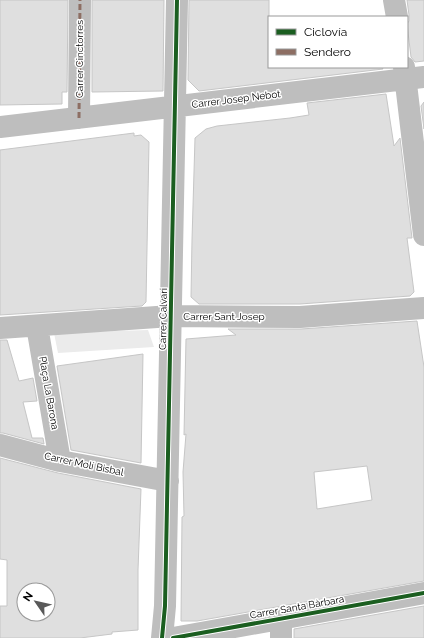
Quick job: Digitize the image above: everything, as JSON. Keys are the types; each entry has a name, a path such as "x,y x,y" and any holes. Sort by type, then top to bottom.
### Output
{"street":[{"name":"Carrer Cinctorres","path":"79,118 80,0"},
{"name":"Carrer Calvari","path":"162,638 166,606 177,0"},
{"path":"394,0 397,16"},
{"name":"Carrer Josep Nebot","path":"0,127 175,106 411,74"},
{"path":"411,74 424,235"},
{"name":"Carrer Sant Josep","path":"0,328 171,316 300,317 424,308"},
{"name":"Plaça La Barona","path":"37,326 60,461"},
{"name":"Carrer Molí Bisbal","path":"0,445 60,461 168,481"},
{"name":"Carrer Santa Bàrbara","path":"173,638 281,628 424,593"}],"shaded area":[{"path":"148,330 154,347 58,353 54,333"}],"building":[{"path":"0,0 68,0 67,92 62,92 62,104 0,105"},
{"path":"92,0 164,0 163,91 92,92"},
{"path":"189,0 269,0 268,68 383,69 199,91 188,80"},
{"path":"407,0 424,0 424,61 415,62 411,57 408,32 409,15"},
{"path":"386,94 394,146 400,138 412,238 407,238 414,292 410,296 300,304 199,304 191,297 195,138 206,129 217,126 309,115 307,103"},
{"path":"424,102 424,129 421,106"},
{"path":"134,133 134,136 141,135 149,142 146,302 142,306 0,315 0,150"},
{"path":"417,321 424,367 424,581 197,621 181,621 182,517 184,516 183,472 186,434 184,435 186,339 236,335 228,329 301,329","holes":["367,466 372,500 317,509 314,472"]},
{"path":"0,340 7,340 19,381 33,378 37,401 23,402 32,438 43,438 44,444 0,433"},
{"path":"143,354 141,463 71,450 57,366"},
{"path":"0,458 58,473 141,489 138,570 138,630 112,632 112,634 80,638 0,638 0,606 7,606 7,560 0,559"},
{"path":"424,606 424,638 294,638 294,629"}],"marked path":[{"path":"79,118 80,0"}],"cycle path":[{"path":"162,638 165,606 177,0"},
{"path":"173,638 424,593"}]}
